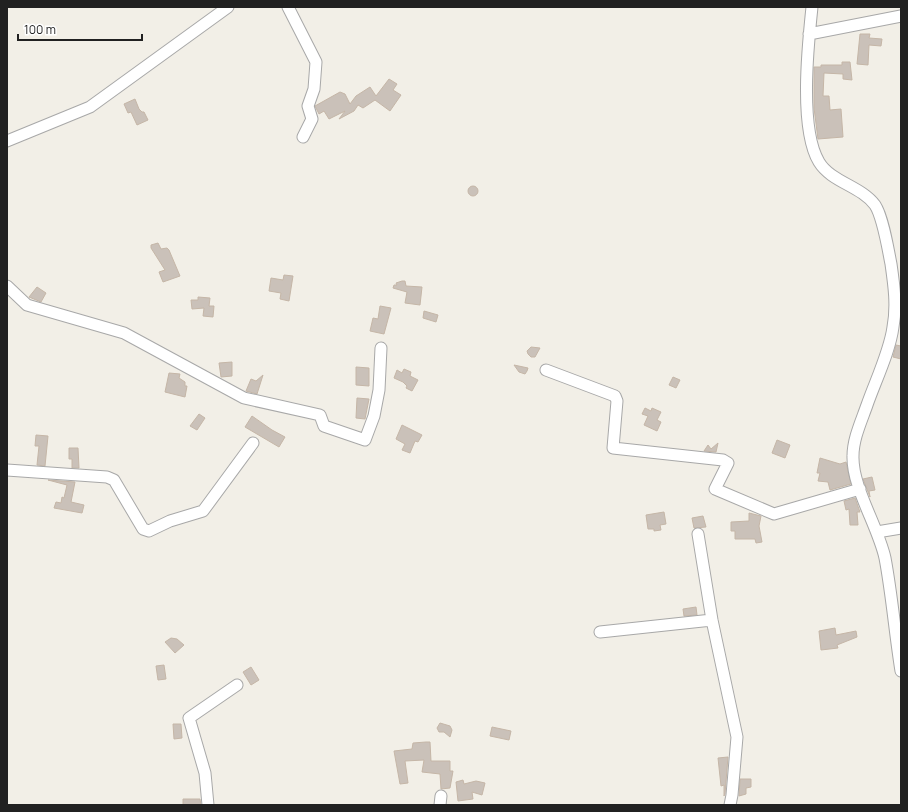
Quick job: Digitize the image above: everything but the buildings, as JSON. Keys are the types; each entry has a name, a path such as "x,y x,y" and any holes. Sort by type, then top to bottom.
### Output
{"street":[{"path":"7,141 90,107 228,7"},
{"path":"288,7 316,62 314,89 308,106 312,119 302,137"},
{"path":"812,7 806,72 810,132 813,151 820,164 838,180 865,197 875,206 881,220 890,261 894,289 893,329 853,449 853,459 860,489 877,532 885,558 901,671"},
{"path":"809,34 901,16"},
{"path":"7,286 27,305 124,333 244,398 320,415 324,426 365,440 374,416 379,390 381,348"},
{"path":"546,370 615,396 617,400 613,448 724,460 728,464 715,489 774,514 860,489"},
{"path":"7,470 107,476 114,480 143,529 149,531 170,521 203,511 253,443"},
{"path":"877,532 901,528"},
{"path":"698,534 712,620 737,737 730,805"},
{"path":"600,632 712,620"},
{"path":"208,805 205,773 189,718 237,685"}]}
